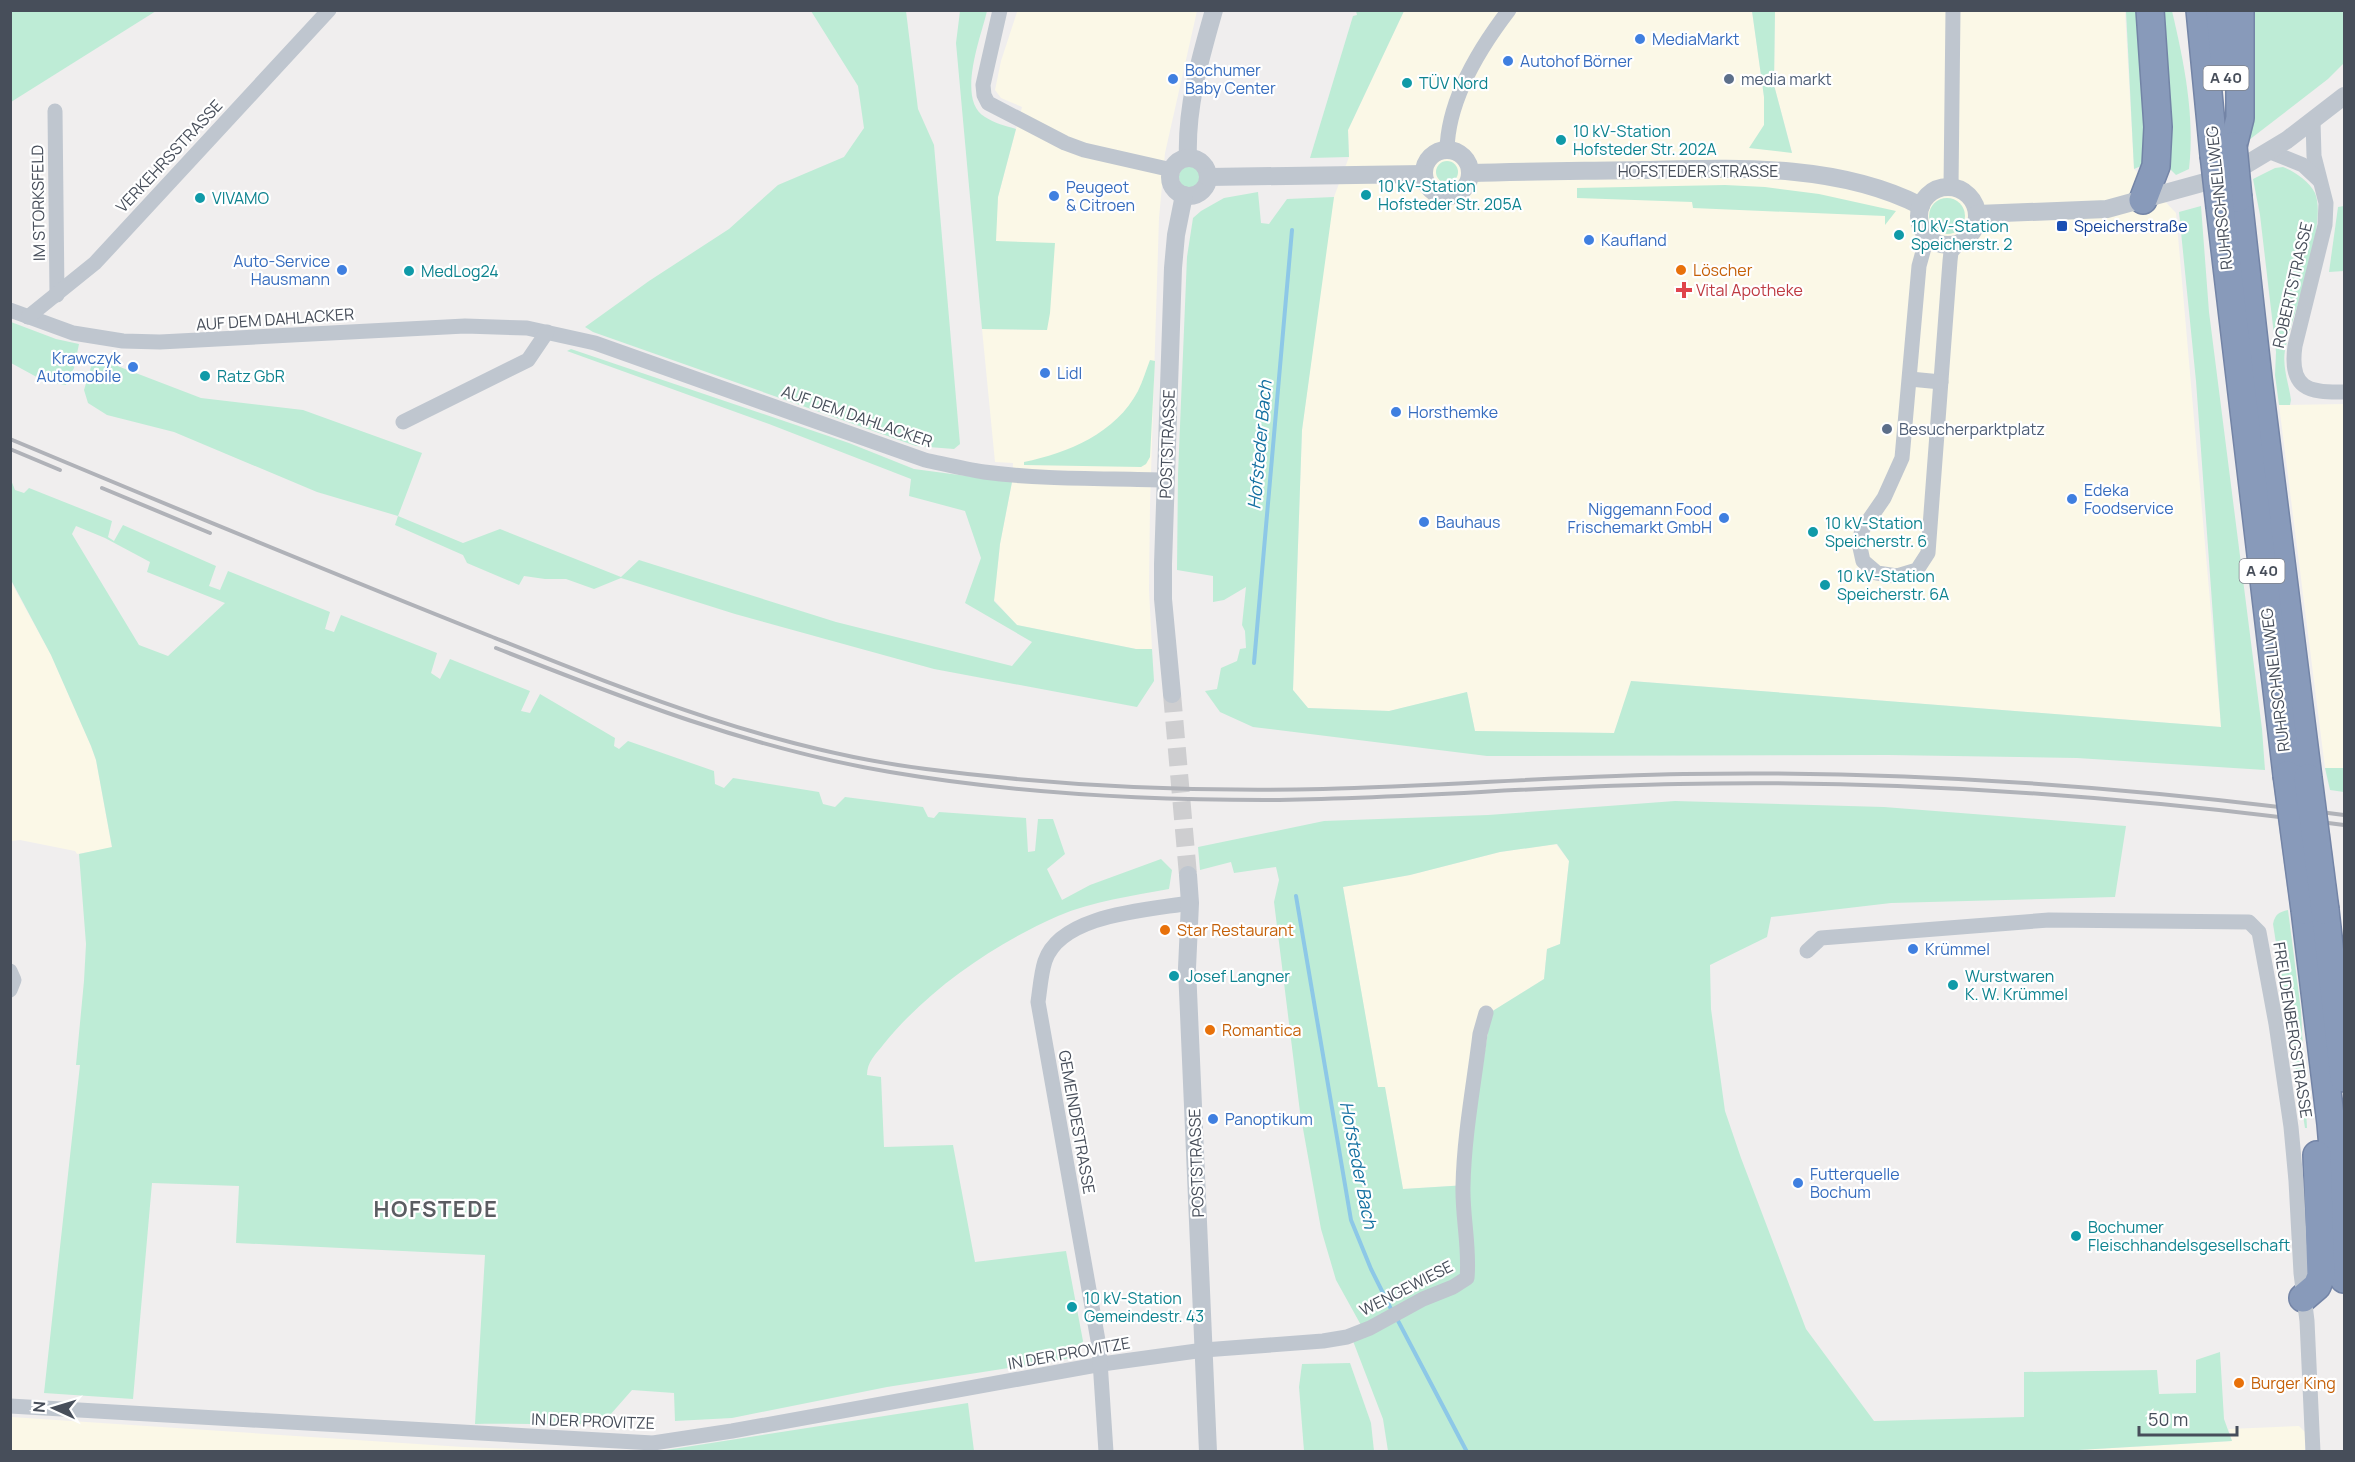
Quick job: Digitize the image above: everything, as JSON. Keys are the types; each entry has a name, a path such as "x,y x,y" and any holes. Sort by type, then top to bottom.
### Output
{"highway":[{"path":"2143,200 2156,166 2158,127 2150,10"},
{"path":"2184,10 2220,145"},
{"name":"RUHRSCHNELLWEG","path":"2200,10 2229,203 2315,910 2344,1078"},
{"name":"RUHRSCHNELLWEG","path":"2220,10 2220,145"},
{"path":"2220,145 2240,118 2240,10"},
{"name":"RUHRSCHNELLWEG","path":"2315,910 2312,977 2331,1124 2344,1279"},
{"path":"2303,1298 2317,1286 2321,1276 2312,977"}],"street":[{"name":"VERKEHRSSTRASSE","path":"28,317 95,263 329,10"},
{"path":"1000,10 983,85 988,103 1074,147 1172,170"},
{"path":"1188,158 1187,137 1193,90 1214,10"},
{"path":"1447,150 1450,119 1458,98 1488,40 1509,10"},
{"path":"1951,187 1953,10"},
{"path":"1977,214 2108,209 2209,181 2268,151 2313,122 2344,96"},
{"name":"IM STORKSFELD","path":"55,111 57,294"},
{"name":"ROBERTSTRASSE","path":"2313,122 2314,156 2326,203 2325,225 2292,363 2299,381 2305,388 2319,393 2344,392"},
{"path":"1447,150 1453,150 1463,157 1470,173 1466,186 1456,194 1450,195 1434,192 1426,182 1424,174 1430,158 1435,153 1447,150"},
{"path":"2268,151 2303,165 2321,183"},
{"path":"1188,158 1203,163 1208,177 1199,193 1184,195 1178,192 1171,182 1172,170 1178,162 1188,158"},
{"name":"HOFSTEDER STRASSE","path":"1470,173 1721,168 1788,172 1845,181 1894,193 1921,206"},
{"path":"1208,177 1424,174"},
{"path":"1927,237 1919,266 1902,458 1884,498 1862,530 1859,543 1863,561 1870,569 1883,575 1897,576 1917,570 1928,553 1951,252 1973,231 1977,214 1971,198 1965,193 1951,187 1941,188 1932,192 1921,206 1920,223 1927,237 1943,245 1959,243"},
{"name":"POSTSTRASSE","path":"1172,694 1163,587 1173,268 1176,235 1184,195"},
{"name":"AUF DEM DAHLACKER","path":"10,310 73,333 123,341 160,342 465,326 508,326 595,343 925,460 983,472 1012,475 1166,480"},
{"path":"404,422 528,360 547,332"},
{"path":"1910,379 1941,382"},
{"name":"POSTSTRASSE","path":"1188,875 1190,903 1188,968 1208,1452"},
{"name":"GEMEINDESTRASSE","path":"1107,1452 1102,1364 1038,1002 1045,960 1053,946 1068,932 1086,922 1190,903"},
{"name":"FREUDENBERGSTRASSE","path":"1807,951 1821,939 2049,921 2249,922 2259,932 2276,1024 2291,1127 2303,1298 2307,1321 2313,1452"},
{"path":"10,971 14,980 10,990"},
{"name":"WENGEWIESE","path":"1204,1350 1347,1337 1453,1287 1467,1278 1468,1263 1463,1212 1464,1165 1480,1034 1486,1013"},
{"name":"IN DER PROVITZE","path":"10,1406 653,1443 732,1431 1102,1364 1204,1350"}],"shaded area":[{"path":"1021,10 1197,11 1165,153 1159,218 1150,505 1149,590 1152,649 1136,649 1017,625 994,600 1013,463 995,462 982,329 1047,330 995,241 998,197 1022,107 1001,98 995,90 1001,61 1017,12"},
{"path":"1404,11 1752,11 1764,97 1764,125 1750,148 1792,152 1774,85 1775,11 2125,11 2134,169 2176,213 2221,727 1632,681 1614,733 1475,731 1467,692 1390,711 1308,708 1293,690 1302,430 1329,227 1334,197 1349,157 1348,130"},
{"path":"2344,404 2344,768 2325,768 2279,405"},
{"path":"10,580 51,655 91,746 96,760 112,848 77,854 75,851 20,840 11,841"},
{"path":"1556,844 1569,861 1560,944 1547,949 1544,979 1491,1012 1467,1185 1403,1189 1385,1087 1378,1088 1343,887 1410,875 1500,852"},
{"path":"11,1417 463,1447 575,1451 11,1452"},
{"path":"2299,1426 2305,1432 2305,1451 2044,1452 2232,1441 2229,1429"}],"green space":[{"path":"11,10 156,10 156,11 11,102"},
{"path":"811,11 906,11 918,109 934,145 960,444 954,449 916,446 593,332 585,327 649,281 729,229 778,185 844,157 864,128 858,86"},
{"path":"960,11 987,11 976,51 971,83 972,97 977,109 985,117 1016,129 998,197 996,241 1055,243 1047,330 982,329 956,43"},
{"path":"1356,11 1404,11 1348,130 1349,157 1310,158 1353,16 1357,15"},
{"path":"1752,11 1775,11 1774,85 1792,153 1749,148 1764,125 1764,97"},
{"path":"2126,11 2138,11 2146,164 2134,169"},
{"path":"2159,11 2172,11 2184,69 2189,109 2191,129 2189,169 2176,175 2168,167"},
{"path":"2253,11 2344,11 2344,63 2328,79 2249,140 2245,89"},
{"path":"1447,161 1455,164 1458,172 1455,180 1447,183 1439,180 1436,172 1439,164"},
{"path":"1191,165 1196,166 1202,172 1202,182 1196,188 1191,189 1186,188 1180,182 1179,177 1180,172 1186,166"},
{"path":"2283,167 2297,174 2309,185 2315,193 2318,207 2317,225 2308,270 2285,350 2284,363 2290,405 2279,405 2275,375 2276,352 2260,215 2253,179 2275,168"},
{"path":"1725,185 1765,187 1819,194 1896,211 1885,225 1885,216 1693,208 1692,202 1577,198 1577,188"},
{"path":"1258,192 1261,223 1269,224 1287,199 1334,197 1302,430 1293,690 1308,708 1389,711 1467,692 1475,731 1614,733 1631,681 2221,727 2196,381 2179,212 2201,206 2209,312 2262,729 2265,770 2077,758 1888,755 1487,756 1253,727 1220,712 1205,691 1217,689 1221,668 1237,661 1240,649 1246,648 1245,631 1242,625 1246,587 1224,600 1213,602 1213,576 1177,570 1178,474 1187,257 1193,218 1224,198"},
{"path":"1947,198 1960,203 1965,216 1960,229 1947,234 1934,229 1929,216 1934,203"},
{"path":"2344,206 2344,271 2329,272 2338,207"},
{"path":"11,322 56,339 79,344 74,368 66,385 44,381 11,363"},
{"path":"571,349 849,443 914,469 1012,482 1000,544 994,601 1017,625 1136,649 1152,649 1154,681 1137,707 934,669 735,614 621,578 594,589 566,579 524,576 519,585 467,563 463,555 395,525 398,516 463,543 500,529 621,577 639,560 836,622 1012,666 1032,642 965,603 981,558 965,511 909,496 911,479 769,424 567,351"},
{"path":"94,357 201,398 303,410 422,453 398,516 317,492 174,432 107,415 88,403 84,390"},
{"path":"1150,360 1155,361 1150,457 1146,464 1141,467 1024,465 1024,462 1074,447 1104,430 1129,406 1138,391"},
{"path":"11,480 15,490 24,493 29,488 112,521 108,537 114,541 123,525 216,566 209,586 220,590 228,571 330,612 325,629 334,632 341,615 437,653 431,673 440,679 450,659 530,691 521,711 530,713 540,694 615,738 614,746 619,749 628,741 714,771 715,784 724,788 733,778 819,792 823,804 835,807 845,797 923,807 928,817 934,818 939,812 1026,818 1028,852 1035,851 1038,819 1053,819 1065,854 1047,869 1062,900 1090,885 1161,859 1172,870 1169,889 1085,906 1058,916 1010,940 963,970 920,1006 877,1052 867,1070 867,1075 881,1077 884,1147 953,1145 975,1262 1066,1251 1083,1341 1080,1350 1072,1358 887,1387 732,1418 675,1421 674,1393 632,1390 603,1423 475,1424 485,1255 236,1243 239,1186 152,1183 133,1399 44,1393 80,1065 76,1065 86,944 79,854 112,847 96,760 91,746 51,655 11,580","holes":["76,526 105,538 150,562 147,572 225,603 168,656 139,645 72,534"]},
{"path":"2325,768 2344,768 2344,792 2330,790"},
{"path":"1675,801 1884,807 2126,826 2115,897 1891,903 1771,917 1767,937 1710,965 1711,1009 1725,1111 1806,1329 1874,1421 2024,1417 2024,1372 2157,1370 2159,1394 2196,1393 2196,1360 2220,1352 2224,1419 2232,1441 2044,1452 1388,1451 1383,1419 1353,1341 1367,1336 1336,1280 1321,1229 1300,1112 1274,902 1279,880 1276,867 1234,873 1231,862 1200,870 1198,847 1324,821 1488,815","holes":["1557,844 1569,861 1560,944 1547,949 1544,979 1491,1012 1471,1140 1467,1185 1403,1189 1385,1087 1378,1087 1343,887 1410,875 1500,852"]},
{"path":"2288,910 2301,1011 2307,1128 2305,1128 2273,924 2278,914"},
{"path":"1350,1363 1371,1423 1374,1451 1304,1451 1299,1387 1302,1364"},
{"path":"968,1403 974,1451 660,1451"}],"waterway":[{"name":"Hofsteder Bach","path":"1254,663 1292,230"},
{"name":"Hofsteder Bach","path":"1296,896 1351,1220 1371,1269 1392,1311"},
{"name":"Hofsteder Bach","path":"1396,1317 1467,1452"}],"tunnel":[{"path":"1172,694 1188,875"}],"railway":[{"path":"10,439 596,678 758,733 869,760 1025,780 1223,790 1368,788 1684,774 1767,773 1933,778 2097,788 2344,815"},
{"path":"10,449 60,470"},
{"path":"102,488 210,533"},
{"path":"496,648 641,704 789,750 890,772 1030,790 1124,797 1265,800 1627,785 1846,784 2095,798 2344,825"}],"place":[{"name":"MediaMarkt","path":"1640,39"},
{"name":"Autohof Börner","path":"1508,61"},
{"name":"Bochumer Baby Center","path":"1173,79"},
{"name":"media markt","path":"1729,79"},
{"name":"TÜV Nord","path":"1407,83"},
{"name":"10 kV-Station Hofsteder Str. 202A","path":"1561,140"},
{"name":"10 kV-Station Hofsteder Str. 205A","path":"1366,195"},
{"name":"Peugeot & Citroen","path":"1054,196"},
{"name":"VIVAMO","path":"200,198"},
{"name":"Speicherstraße","path":"2062,226"},
{"name":"10 kV-Station Speicherstr. 2","path":"1899,235"},
{"name":"Kaufland","path":"1589,240"},
{"name":"Auto-Service Hausmann","path":"342,270"},
{"name":"Löscher","path":"1681,270"},
{"name":"MedLog24","path":"409,271"},
{"name":"Vital Apotheke","path":"1684,290"},
{"name":"Krawczyk Automobile","path":"133,367"},
{"name":"Lidl","path":"1045,373"},
{"name":"Ratz GbR","path":"205,376"},
{"name":"Horsthemke","path":"1396,412"},
{"name":"Besucherparktplatz","path":"1887,429"},
{"name":"Edeka Foodservice","path":"2072,499"},
{"name":"Niggemann Food Frischemarkt GmbH","path":"1724,518"},
{"name":"Bauhaus","path":"1424,522"},
{"name":"10 kV-Station Speicherstr. 6","path":"1813,532"},
{"name":"10 kV-Station Speicherstr. 6A","path":"1825,585"},
{"name":"Star Restaurant","path":"1165,930"},
{"name":"Krümmel","path":"1913,949"},
{"name":"Josef Langner","path":"1174,976"},
{"name":"Wurstwaren K. W. Krümmel","path":"1953,985"},
{"name":"Romantica","path":"1210,1030"},
{"name":"Panoptikum","path":"1213,1119"},
{"name":"Futterquelle Bochum","path":"1798,1183"},
{"name":"Bochumer Fleischhandelsgesellschaft","path":"2076,1236"},
{"name":"10 kV-Station Gemeindestr. 43","path":"1072,1307"},
{"name":"Burger King","path":"2239,1383"}],"district":[{"name":"HOFSTEDE","path":"436,1209"}]}
